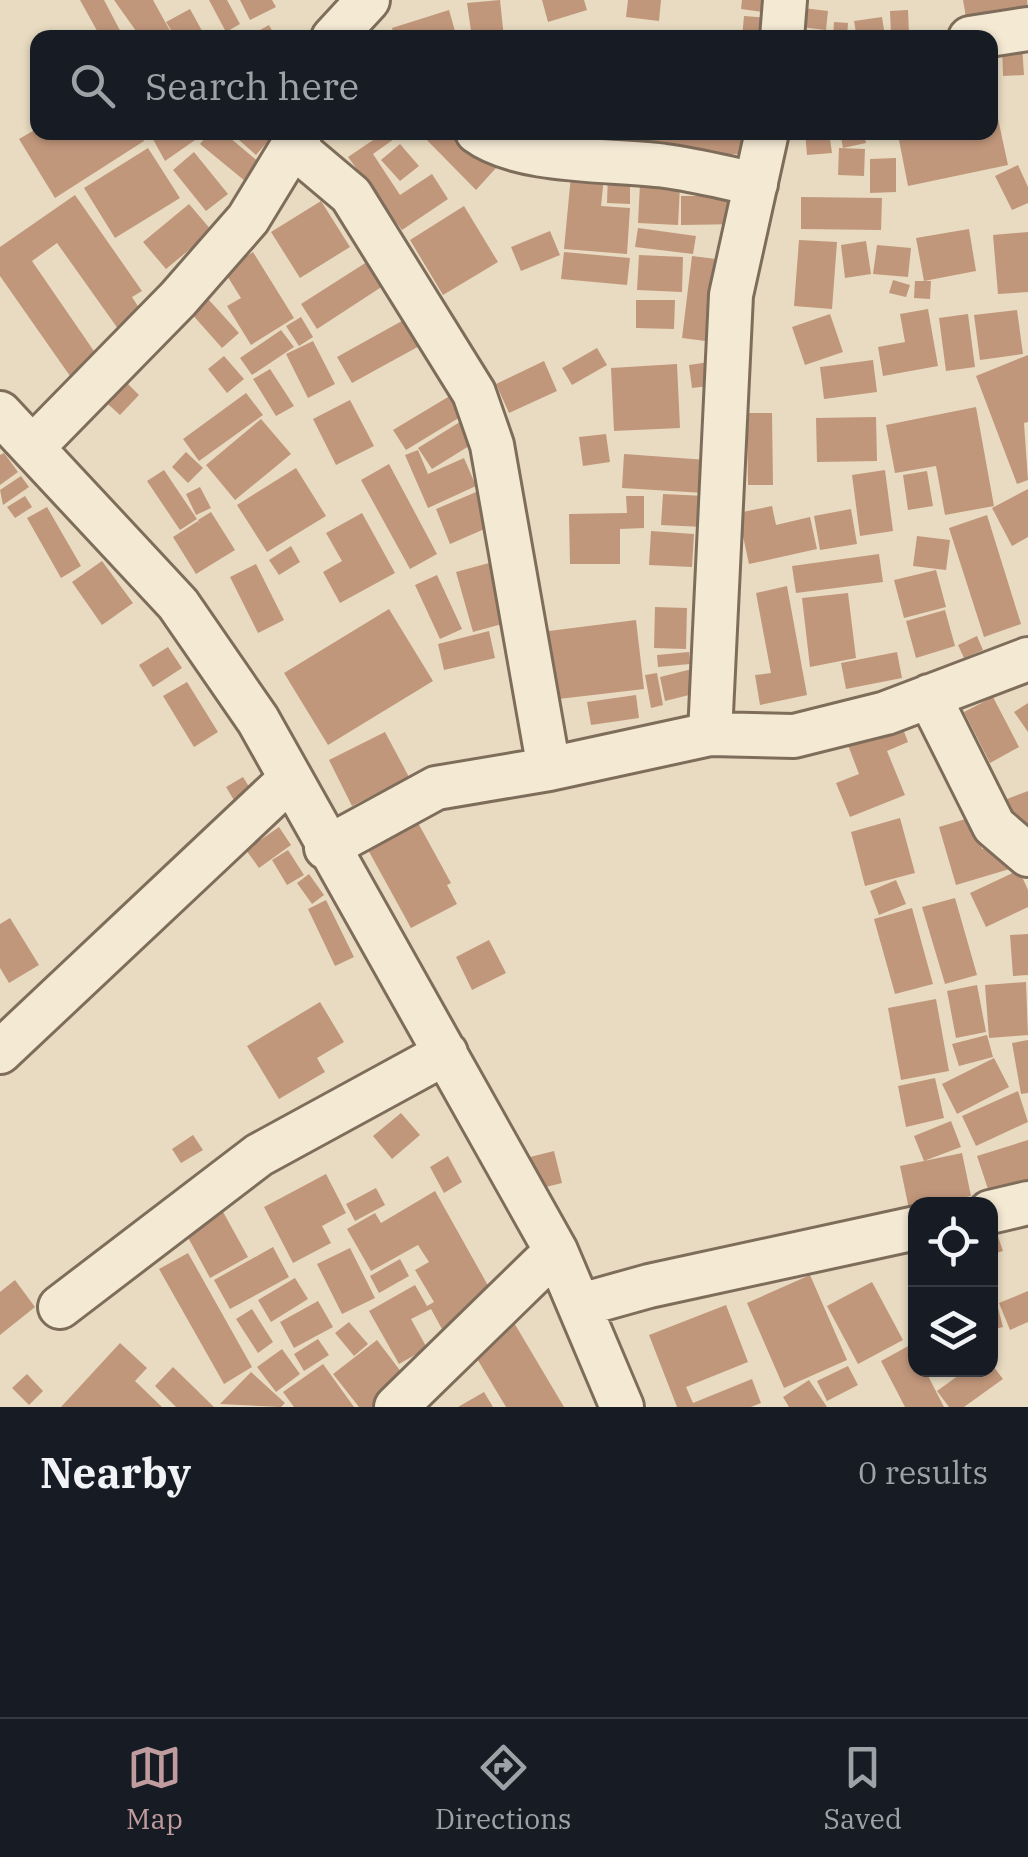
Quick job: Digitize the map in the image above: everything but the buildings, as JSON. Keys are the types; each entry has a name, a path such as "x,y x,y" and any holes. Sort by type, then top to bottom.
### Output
{"street":[{"path":"340,30 368,0"},
{"path":"783,30 785,0"},
{"path":"998,34 1028,29"},
{"path":"34,446 178,299 248,220 296,140"},
{"path":"298,140 350,196 474,394 492,445 549,770"},
{"path":"487,140 530,150 667,166 756,184"},
{"path":"710,734 731,294 765,140"},
{"path":"0,414 178,604 258,720 326,848 556,1250 622,1407"},
{"path":"326,848 436,788 549,770 710,734 794,736 886,712 1028,659"},
{"path":"929,696 994,826 1028,855"},
{"path":"0,1052 289,780"},
{"path":"60,1307 260,1156 446,1053"},
{"path":"998,1210 1028,1203"},
{"path":"581,1306 648,1286 908,1230"},
{"path":"396,1407 556,1250"}]}
